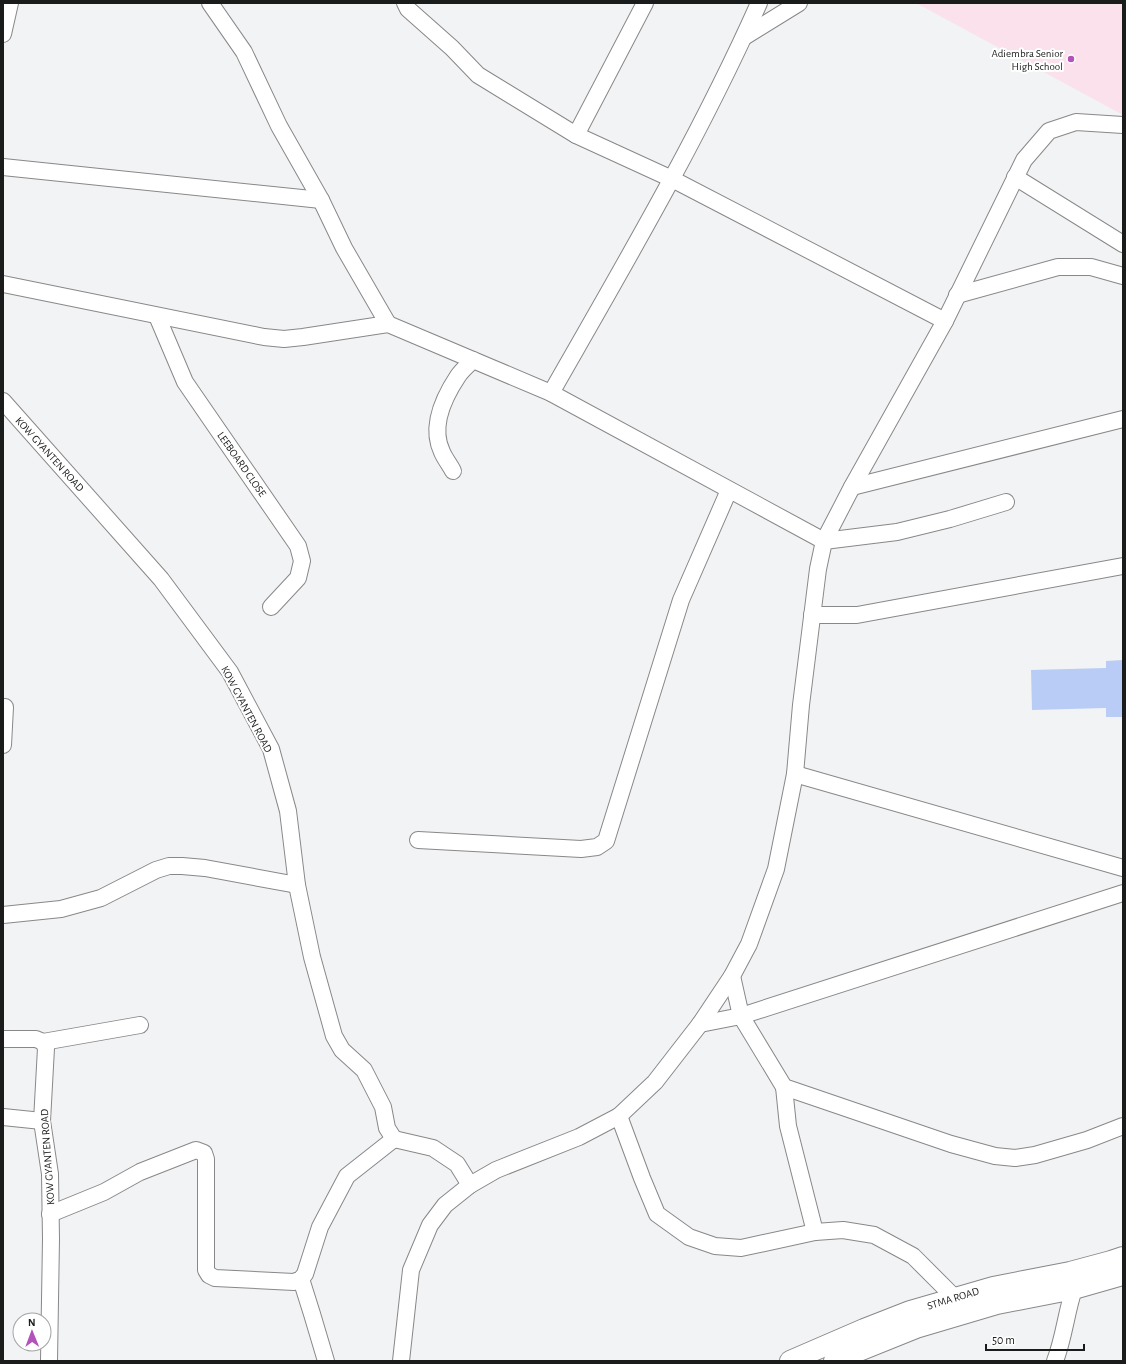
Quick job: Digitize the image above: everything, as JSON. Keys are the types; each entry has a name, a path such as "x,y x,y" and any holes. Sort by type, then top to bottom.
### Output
{"main road":[{"name":"STMA ROAD","path":"790,1361 910,1311 993,1287 1070,1272 1123,1257"},
{"name":"STMA ROAD","path":"834,1361 916,1328 997,1304 1074,1289 1123,1275"}],"street":[{"path":"3,34 10,3"},
{"path":"210,3 244,52 279,126 321,200 344,248 388,324"},
{"path":"405,3 408,9 452,48 478,75 576,135 672,179 945,321"},
{"path":"576,135 645,3"},
{"path":"551,392 672,179 744,37 759,3"},
{"path":"744,37 799,3"},
{"path":"401,1361 411,1270 430,1225 445,1205 470,1185 496,1170 579,1137 619,1116 655,1082 700,1024 732,976 750,944 776,869 795,774 800,705 818,568 824,541 852,486 945,321 1024,160 1049,131 1076,122 1122,121"},
{"path":"3,167 321,200"},
{"path":"1015,177 1123,244"},
{"path":"957,295 1058,267 1091,267 1123,276"},
{"path":"3,284 264,337 284,339 388,324 551,392 824,541 897,532 1006,502"},
{"name":"LEEBOARD CLOSE","path":"156,316 185,382 298,546 302,560 298,578 271,607"},
{"path":"453,471 441,451 438,432 440,414 459,375 473,360"},
{"name":"KOW GYANTEN ROAD","path":"3,402 161,579 230,672 271,749 288,811 297,885 312,957 334,1036 342,1050 364,1070 382,1107 388,1128 394,1139"},
{"path":"852,486 1123,419"},
{"path":"418,840 581,849 597,847 606,841 681,600 729,490"},
{"path":"812,614 858,615 1123,566"},
{"path":"3,745 5,707"},
{"path":"795,774 1123,868"},
{"path":"3,915 61,909 101,898 156,870 169,866 205,868 297,885"},
{"path":"700,1024 741,1016 1123,893"},
{"path":"732,976 741,1016 784,1087 788,1126 814,1232"},
{"path":"3,1039 36,1039 43,1042 140,1025"},
{"name":"KOW GYANTEN ROAD","path":"43,1042 46,1048 42,1121 50,1174 48,1361"},
{"path":"784,1087 951,1144 995,1156 1015,1158 1035,1155 1087,1140 1123,1126"},
{"path":"619,1116 657,1214 689,1237 715,1246 741,1248 814,1232 843,1230 874,1235 913,1256 954,1298"},
{"path":"3,1117 42,1121"},
{"path":"50,1214 104,1192 140,1172 196,1150 204,1152 206,1160 206,1270 209,1275 215,1278 294,1282 301,1280 305,1274 320,1227 348,1176 394,1139 433,1148 457,1164 470,1185"},
{"path":"301,1280 326,1361"},
{"path":"1055,1361 1061,1345 1069,1304 1074,1289"}],"shaded area":[{"name":"Adiembra Senior High School","path":"916,3 1123,3 1123,115"}],"building":[{"path":"1123,660 1123,717 1106,717 1106,708 1032,710 1031,670 1106,668 1106,661"}],"place":[{"name":"Adiembra Senior High School","path":"1071,59"}]}
